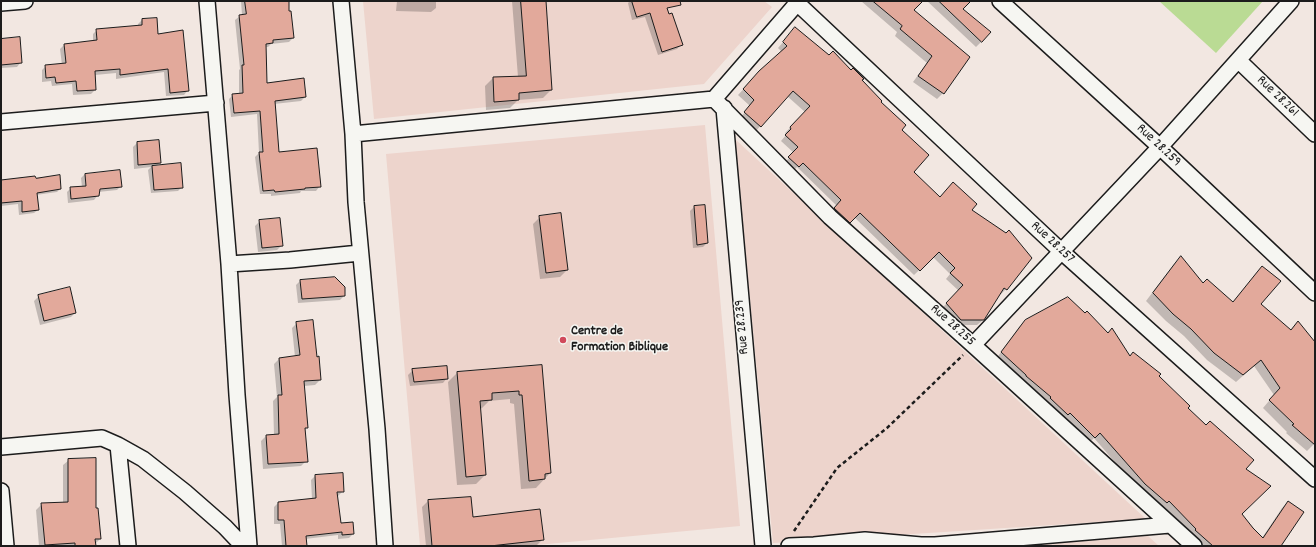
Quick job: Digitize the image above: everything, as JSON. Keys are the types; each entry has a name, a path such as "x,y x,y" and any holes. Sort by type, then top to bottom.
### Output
{"street":[{"path":"1,3 25,1"},
{"path":"207,1 229,264 237,395 249,546"},
{"path":"341,1 360,253 376,422 385,546"},
{"name":"Rue 28.259","path":"1000,1 1160,147 1315,293"},
{"path":"973,345 1160,147 1291,1"},
{"path":"352,134 719,104 797,2"},
{"name":"Rue 28.257","path":"797,2 1062,252 1315,479"},
{"name":"Rue 28.261","path":"1238,60 1315,134"},
{"path":"1,122 216,103"},
{"name":"Rue 28.255","path":"719,104 830,217 1194,546"},
{"name":"Rue 28.239","path":"719,104 762,546"},
{"path":"229,264 360,253"},
{"path":"1,447 102,438 143,459 185,492 225,527 243,546"},
{"path":"118,445 128,546"},
{"path":"1,491 6,546"},
{"path":"791,540 814,545 865,540 935,545 1170,525"}],"path":[{"path":"791,540 837,468 887,428 973,345"}],"shaded area":[{"path":"363,1 764,1 772,7 704,84 374,119"},
{"name":"Centre de Formation Biblique","path":"705,125 740,526 526,546 420,546 386,154"},
{"path":"735,139 1146,519 773,543"},
{"path":"1148,536 1159,546 1011,546"}],"green space":[{"path":"1159,1 1263,1 1216,53"}],"building":[{"path":"245,1 289,1 289,11 291,11 294,38 273,40 273,43 266,44 267,83 304,78 306,97 275,101 279,152 317,148 321,187 275,192 274,190 263,191 259,152 263,152 260,111 234,113 232,94 243,93 242,65 244,65 239,15 246,14"},
{"path":"521,1 546,1 552,90 519,93 519,100 494,102 493,77 526,76"},
{"path":"632,1 680,1 681,5 667,8 669,14 672,13 683,45 662,52 650,13 637,17"},
{"path":"873,1 923,1 914,10 970,57 944,94 918,76 932,56 900,29 902,26"},
{"path":"939,1 971,1 963,9 991,32 982,42"},
{"path":"157,18 158,34 183,30 189,91 170,93 168,69 120,75 120,69 95,71 96,90 77,91 76,81 56,83 55,77 46,78 45,65 66,63 64,44 97,40 96,29 142,25 142,19"},
{"path":"795,27 829,55 833,51 851,70 853,68 864,79 862,80 882,101 881,102 906,125 902,130 929,155 914,172 940,197 953,182 977,204 972,210 1006,233 1009,230 1032,258 1007,290 1004,288 984,320 961,320 946,303 963,285 950,273 955,268 939,252 920,271 860,213 850,223 834,208 841,200 803,163 799,167 788,157 798,147 785,135 791,129 790,127 810,106 793,91 761,127 744,112 754,100 743,89 759,71 787,46 783,42"},
{"path":"20,37 22,63 1,65 1,39"},
{"path":"159,140 161,163 138,165 137,142"},
{"path":"181,163 183,188 154,190 152,166"},
{"path":"120,170 122,187 100,189 99,196 71,199 70,187 86,186 85,174"},
{"path":"60,175 61,189 37,193 39,210 22,212 22,201 1,203 1,180"},
{"path":"705,205 708,243 697,245 694,206"},
{"path":"561,213 568,270 546,273 539,216"},
{"path":"280,218 283,246 262,248 259,220"},
{"path":"1181,256 1203,283 1207,279 1233,302 1262,266 1281,281 1261,304 1291,330 1298,321 1315,342 1315,445 1292,425 1294,424 1269,400 1280,388 1261,360 1243,375 1214,353 1153,293"},
{"path":"335,277 345,287 345,296 302,299 300,280"},
{"path":"70,287 76,313 44,321 38,295"},
{"path":"1068,297 1085,313 1087,311 1108,333 1112,328 1130,356 1133,352 1161,374 1159,376 1190,406 1188,408 1206,425 1210,421 1254,460 1246,469 1271,486 1242,514 1263,538 1288,501 1304,512 1281,546 1213,546 1195,530 1196,529 1169,501 1167,503 1145,484 1100,433 1095,438 1070,413 1068,415 1050,398 1051,397 1001,352 1025,320"},
{"path":"313,320 321,380 304,381 308,428 305,428 308,462 268,464 266,435 279,434 278,395 282,395 279,358 300,355 296,322"},
{"path":"542,365 551,473 545,474 545,479 529,481 522,395 519,395 519,391 492,393 492,400 480,401 486,475 466,477 457,372"},
{"path":"447,366 448,379 414,382 412,369"},
{"path":"96,458 96,508 98,508 101,539 95,539 96,546 75,546 75,543 45,545 41,503 68,502 68,459"},
{"path":"343,473 344,492 337,492 341,523 353,522 354,534 342,535 342,532 306,536 307,546 286,546 284,520 278,520 278,502 316,498 315,475"},
{"path":"471,497 473,517 540,509 544,540 490,546 432,546 428,500"}],"place":[{"name":"Centre de Formation Biblique","path":"563,340"}]}
